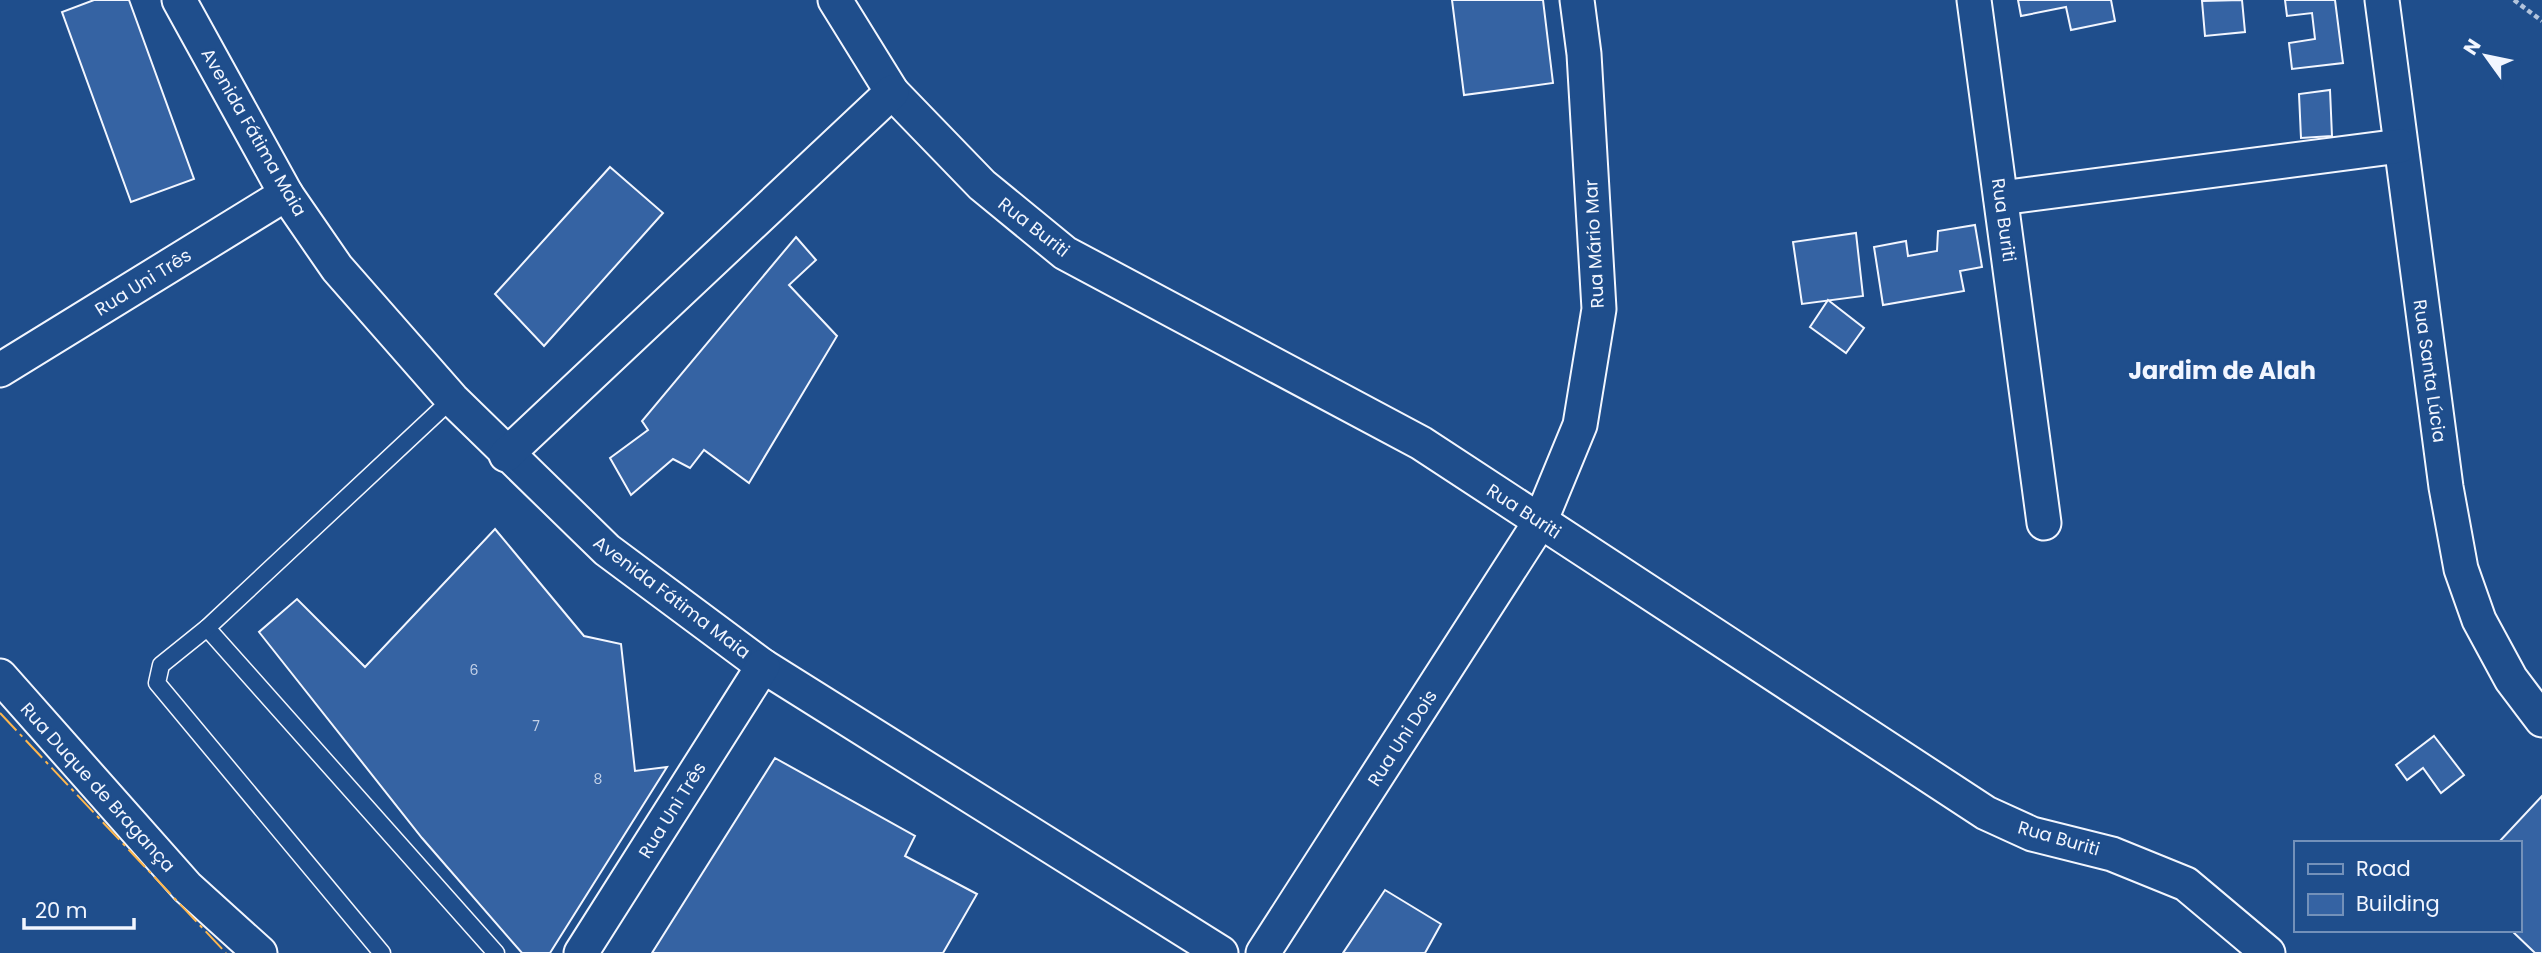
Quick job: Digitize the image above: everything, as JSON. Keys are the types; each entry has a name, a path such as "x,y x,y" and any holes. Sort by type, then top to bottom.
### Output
{"street":[{"name":"Avenida Fátima Maia","path":"180,0 286,194 337,268 452,399 506,455 607,550 763,666 1221,953"},
{"name":"Rua Buriti","path":"835,0 892,92 982,185 1065,253 1421,443 1986,813 2032,834 2112,853 2186,884 2267,953"},
{"name":"Rua Mário Mar","path":"1541,522 1580,425 1599,309 1584,54 1577,0"},
{"name":"Rua Buriti","path":"1974,0 2044,523"},
{"name":"Rua Santa Lúcia","path":"2382,0 2446,487 2461,569 2479,620 2511,679 2542,720"},
{"path":"506,455 892,92"},
{"path":"2001,198 2400,146"},
{"name":"Rua Uni Três","path":"0,370 286,194"},
{"name":"Rua Uni Dois","path":"1264,953 1541,522"},
{"name":"Rua Uni Três","path":"581,953 763,666"},
{"name":"Rua Duque de Bragança","path":"0,676 187,887 260,953"}],"lane":[{"path":"382,953 157,683 161,665 207,628 452,399"},
{"path":"207,628 496,953"}],"path":[{"path":"2514,0 2542,20"}],"building":[{"path":"94,0 129,0 194,179 131,202 62,12"},
{"path":"1452,0 1543,0 1553,83 1464,95"},
{"path":"2018,0 2111,0 2115,21 2071,30 2066,7 2021,16"},
{"path":"2242,0 2245,32 2205,36 2202,1"},
{"path":"2285,0 2335,0 2343,63 2292,69 2289,43 2315,39 2312,13 2287,16"},
{"path":"2330,90 2332,136 2301,138 2299,94"},
{"path":"610,167 663,213 544,346 495,294"},
{"path":"1975,225 1982,267 1960,271 1964,291 1883,305 1874,247 1906,241 1908,256 1937,251 1938,231"},
{"path":"1856,233 1863,296 1802,304 1793,242"},
{"path":"796,237 816,260 789,285 837,336 749,483 704,450 690,468 673,459 631,495 610,458 648,430 642,421"},
{"path":"1828,300 1864,328 1846,353 1810,327"},
{"path":"495,529 584,636 621,644 635,771 667,767 550,953 522,953 422,838 259,632 297,599 365,667"},
{"path":"2434,736 2464,775 2441,793 2423,768 2407,780 2396,765"},
{"path":"775,758 915,836 905,856 977,894 943,953 652,953"},
{"path":"2542,796 2542,953 2535,953 2513,932 2521,932 2521,841 2500,841"},
{"path":"1385,890 1441,924 1425,953 1343,953"}],"power":[{"path":"0,713 226,953"}],"district":[{"name":"Jardim de Alah","path":"2222,370"}]}
